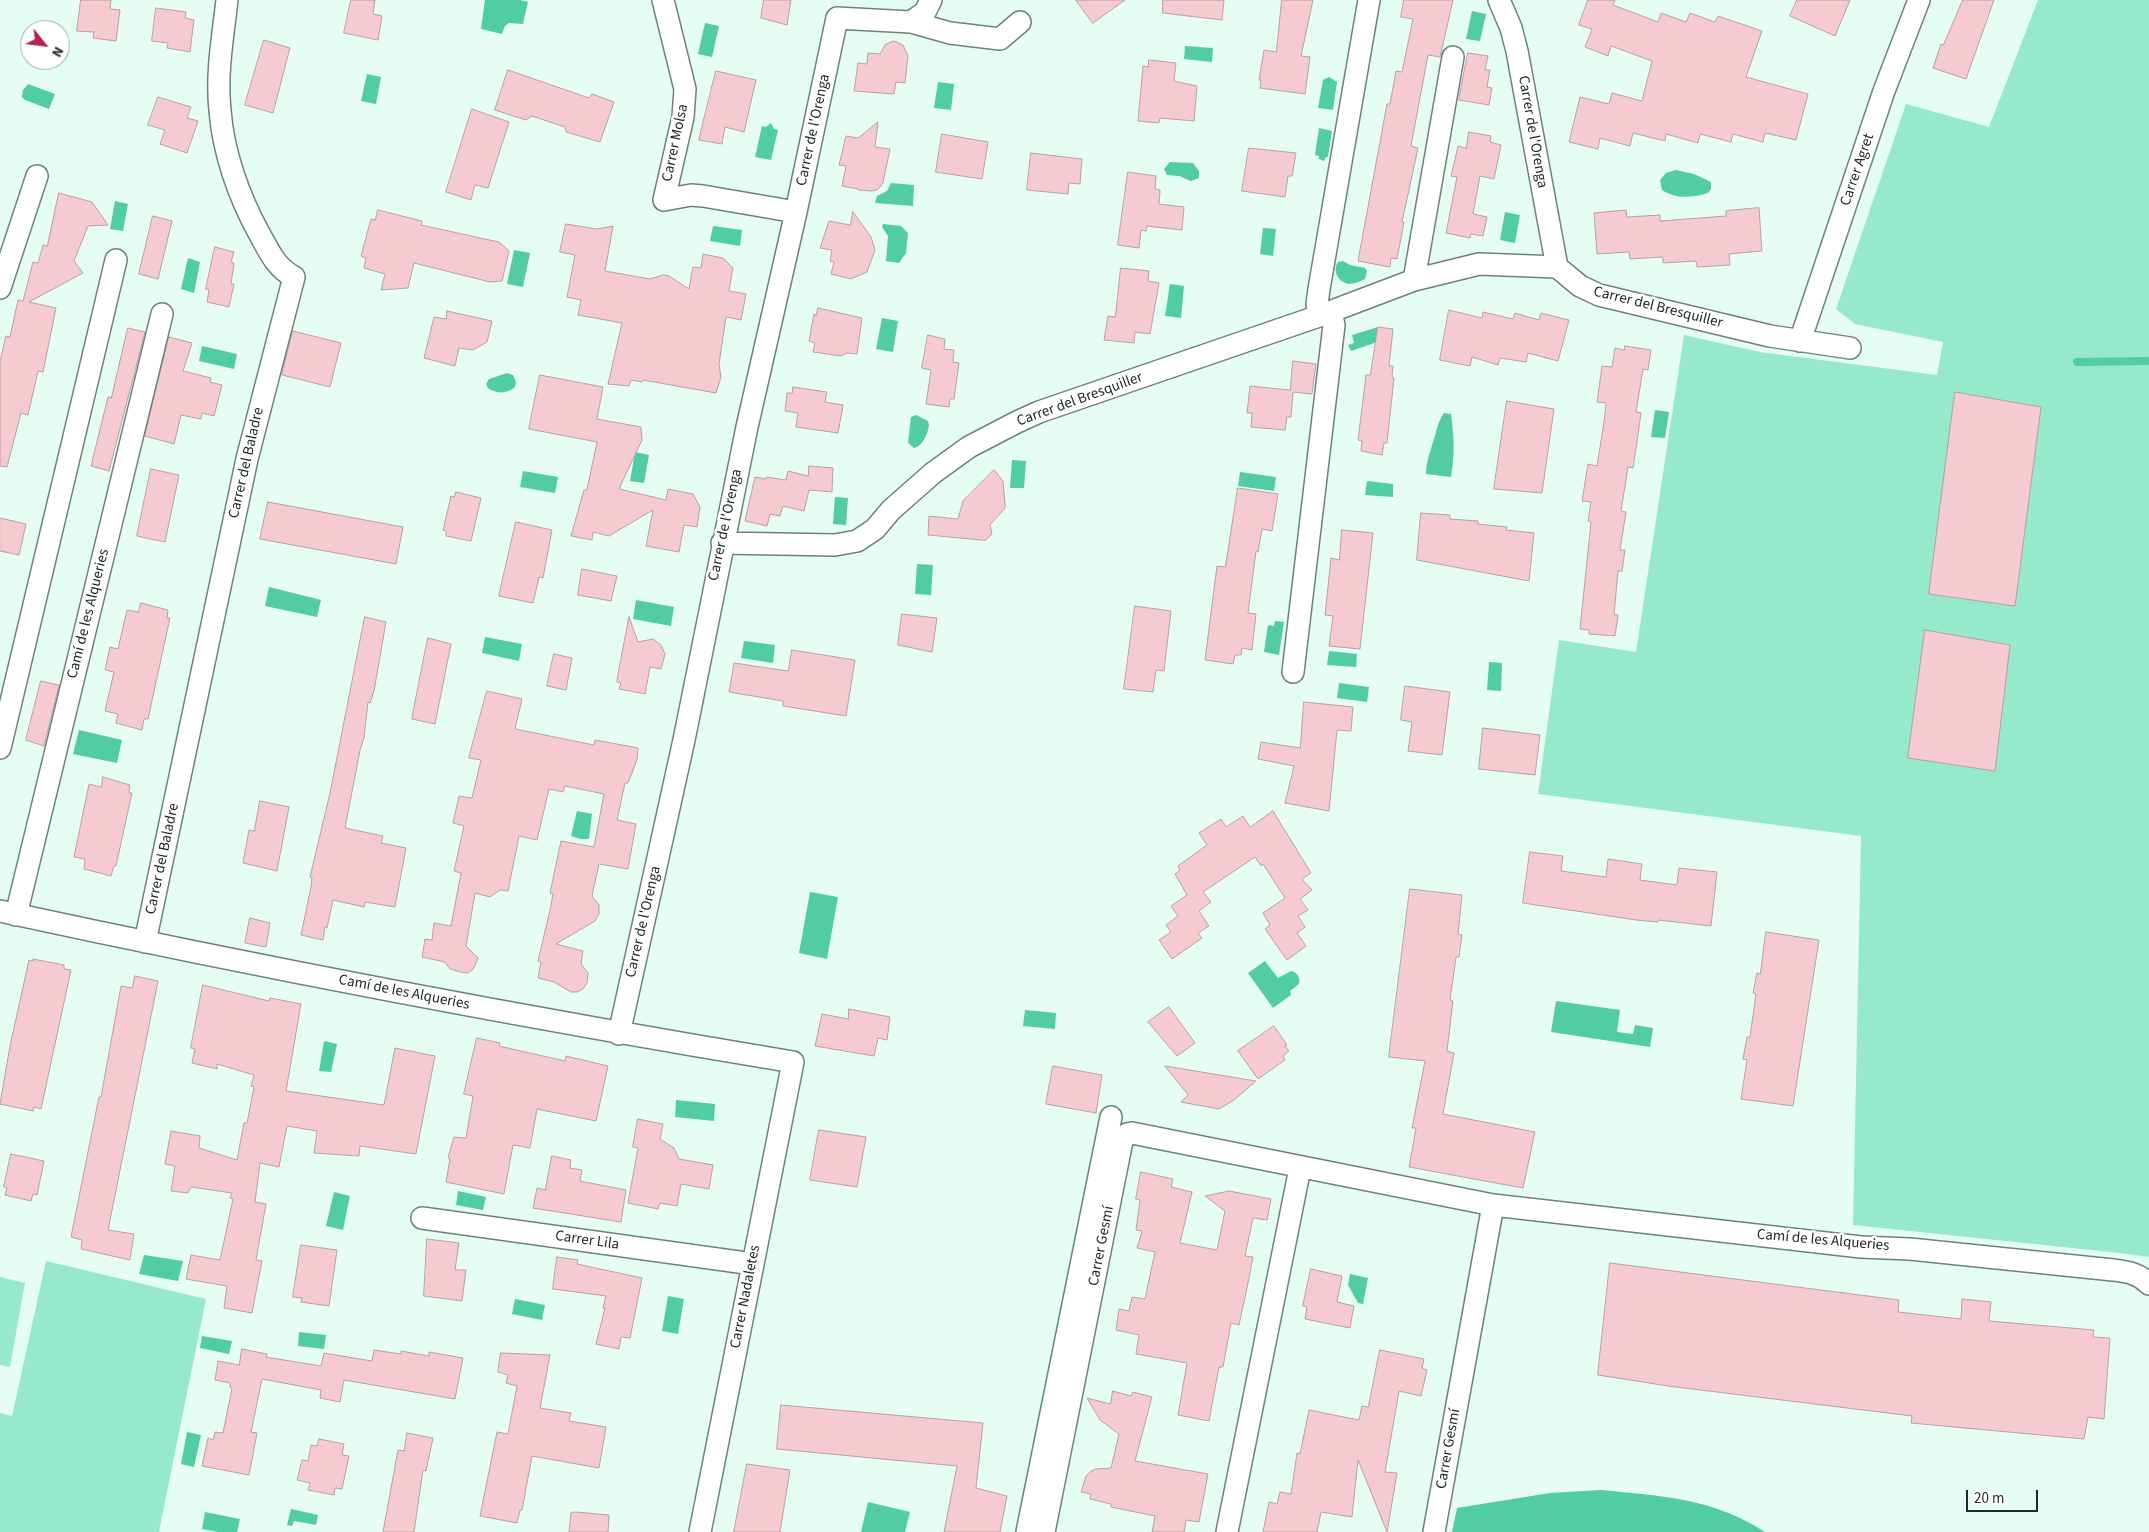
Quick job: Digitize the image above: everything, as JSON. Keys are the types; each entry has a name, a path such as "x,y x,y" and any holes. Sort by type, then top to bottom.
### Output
{"street":[{"name":"Carrer del Baladre","path":"145,942 247,459 294,277 278,266 256,227 237,183 223,134 219,92 227,0"},
{"name":"Carrer Molsa","path":"663,0 685,89 683,117 664,200 691,195 704,196 796,212"},
{"path":"911,22 925,12 931,0"},
{"path":"1293,672 1334,324 1317,304 1369,0"},
{"name":"Carrer de l'Orenga","path":"1499,0 1518,51 1557,267"},
{"name":"Carrer Agret","path":"1800,341 1884,91 1918,0"},
{"name":"Carrer de l'Orenga","path":"619,1034 682,750 722,543 839,9 911,22 950,33 1000,39 1020,22"},
{"path":"1414,280 1453,56"},
{"path":"0,288 37,176"},
{"path":"0,748 116,260"},
{"name":"Carrer del Bresquiller","path":"722,543 835,545 857,541 874,529 891,510 933,472 969,447 1039,412 1325,314 1414,280 1479,264 1557,267 1593,293 1741,329 1800,341 1850,348"},
{"name":"Camí de les Alqueries","path":"162,314 8,913 145,942 619,1034 793,1062"},
{"name":"Carrer Nadaletes","path":"700,1532 793,1062"},
{"name":"Carrer Gesmí","path":"1028,1532 1111,1117"},
{"name":"Carrer Gesmí","path":"1044,1532 1122,1141 1127,1134 1132,1133 1493,1205 1434,1532"},
{"path":"1227,1532 1300,1168"},
{"name":"Camí de les Alqueries","path":"1493,1205 1862,1247 1910,1249 2132,1272 2149,1284"},
{"name":"Carrer Lila","path":"422,1218 753,1264"}],"shaded area":[{"path":"485,0 520,0 528,2 523,24 509,23 505,26 502,34 481,29"},
{"path":"2038,0 2149,0 2149,1257 1853,1225 1861,836 1538,794 1559,640 1636,652 1684,335 1760,352 1937,375 1943,342 1855,324 1836,309 1906,104 1989,127"},
{"path":"1472,11 1486,14 1480,41 1466,39"},
{"path":"705,23 719,26 712,57 698,54"},
{"path":"1185,46 1213,48 1212,62 1184,59"},
{"path":"367,74 381,77 376,104 361,101"},
{"path":"1329,77 1337,82 1333,110 1318,108 1323,80"},
{"path":"938,82 954,84 951,110 934,108"},
{"path":"28,84 55,94 49,109 25,100 22,97 23,90"},
{"path":"771,123 774,129 778,130 771,160 755,157 762,126 766,127"},
{"path":"1319,128 1332,131 1328,157 1324,161 1315,155"},
{"path":"1170,162 1193,163 1199,171 1199,178 1191,181 1179,176 1167,175 1164,169"},
{"path":"1676,170 1694,174 1711,182 1711,189 1708,193 1696,196 1684,197 1667,193 1662,190 1660,180 1666,173"},
{"path":"891,183 914,185 913,206 875,203 877,196 887,191"},
{"path":"115,201 128,204 123,231 110,229"},
{"path":"1505,212 1520,215 1515,243 1500,240"},
{"path":"883,224 901,226 908,233 906,253 899,263 886,261 888,236 882,227"},
{"path":"713,226 742,230 740,246 710,241"},
{"path":"1263,228 1276,229 1273,256 1260,254"},
{"path":"514,250 530,253 523,287 507,284"},
{"path":"188,258 200,262 194,293 181,289"},
{"path":"1343,261 1350,265 1365,268 1367,271 1365,279 1349,284 1339,279 1336,265 1338,262"},
{"path":"1170,284 1184,286 1181,318 1165,316"},
{"path":"882,318 898,321 893,352 876,349"},
{"path":"1378,327 1383,340 1351,351 1348,345 1354,343 1352,335"},
{"path":"202,346 237,354 234,369 199,361"},
{"path":"507,373 513,375 516,382 515,387 509,391 502,392 488,388 486,384 489,379"},
{"path":"1655,410 1669,412 1665,438 1651,437"},
{"path":"1444,413 1451,414 1452,422 1454,453 1451,477 1426,474 1429,454 1438,424"},
{"path":"916,415 928,421 929,425 922,442 914,448 908,443 911,417"},
{"path":"635,452 649,455 644,483 630,481"},
{"path":"1012,460 1026,461 1024,488 1010,488"},
{"path":"523,471 558,477 555,493 520,487"},
{"path":"1240,472 1276,477 1274,491 1238,486"},
{"path":"1367,481 1393,484 1393,497 1365,495"},
{"path":"835,497 848,498 846,525 833,524"},
{"path":"917,564 933,565 931,595 915,594"},
{"path":"269,587 321,600 317,617 265,606"},
{"path":"636,600 674,607 671,626 633,619"},
{"path":"1275,621 1284,622 1279,655 1264,652 1268,625 1274,626"},
{"path":"485,637 522,644 519,661 482,653"},
{"path":"744,641 775,645 773,663 741,658"},
{"path":"1329,651 1357,654 1356,667 1327,665"},
{"path":"1489,662 1502,663 1501,691 1487,690"},
{"path":"1339,683 1369,687 1367,702 1337,698"},
{"path":"79,730 122,740 117,763 73,754"},
{"path":"577,811 592,814 589,839 571,836"},
{"path":"810,892 838,897 827,959 799,953"},
{"path":"1265,961 1278,978 1291,971 1297,974 1299,979 1299,984 1290,991 1291,995 1273,1008 1248,973"},
{"path":"1556,1001 1620,1010 1617,1032 1633,1034 1635,1025 1653,1028 1650,1047 1551,1032"},
{"path":"1025,1010 1056,1013 1055,1029 1023,1026"},
{"path":"324,1041 337,1044 331,1072 319,1071"},
{"path":"676,1100 715,1104 714,1121 675,1117"},
{"path":"458,1191 486,1197 483,1210 456,1205"},
{"path":"334,1192 350,1196 343,1230 326,1226"},
{"path":"144,1255 183,1261 178,1281 139,1274"},
{"path":"46,1261 206,1299 159,1532 0,1532 0,1413 12,1416"},
{"path":"1350,1274 1368,1278 1363,1304 1358,1303 1348,1285"},
{"path":"0,1277 25,1283 10,1367 0,1365"},
{"path":"668,1296 684,1299 678,1334 662,1331"},
{"path":"515,1299 545,1305 542,1320 512,1314"},
{"path":"299,1332 326,1335 324,1349 298,1346"},
{"path":"202,1336 232,1341 229,1354 200,1348"},
{"path":"187,1432 201,1435 194,1467 181,1464"},
{"path":"1601,1490 1666,1497 1706,1505 1726,1512 1765,1532 1452,1532 1457,1508 1550,1493"},
{"path":"868,1502 910,1512 905,1532 861,1532"},
{"path":"291,1509 318,1515 316,1525 294,1521 292,1526 287,1525"},
{"path":"205,1512 240,1519 237,1532 218,1532 202,1529"}],"building":[{"path":"81,0 111,0 110,9 120,10 116,41 93,38 94,32 77,31"},
{"path":"351,0 375,0 373,14 382,16 378,40 344,33"},
{"path":"764,0 791,0 787,25 761,18"},
{"path":"1076,0 1125,0 1093,23"},
{"path":"1163,0 1224,0 1222,20 1163,13"},
{"path":"1282,0 1313,0 1301,56 1310,57 1305,94 1260,88 1261,80 1259,80 1264,50 1276,52"},
{"path":"1404,0 1453,0 1440,57 1428,55 1411,146 1418,148 1402,222 1404,222 1397,259 1391,258 1390,267 1358,261 1387,104 1390,104 1396,71 1402,72 1413,19 1401,17"},
{"path":"1588,0 1615,0 1613,5 1658,22 1661,13 1686,22 1690,13 1715,22 1718,16 1762,31 1746,77 1808,94 1796,140 1765,133 1763,142 1733,134 1731,142 1700,134 1698,143 1666,134 1665,141 1633,133 1630,146 1600,138 1598,149 1569,142 1580,97 1609,104 1612,93 1642,101 1652,61 1611,46 1608,56 1585,47 1592,29 1579,25"},
{"path":"1797,0 1850,0 1835,36 1790,16"},
{"path":"1963,0 1994,0 1966,79 1933,68 1941,44 1943,45"},
{"path":"156,8 186,12 185,18 194,20 190,52 167,48 168,43 152,41"},
{"path":"264,40 290,48 273,113 245,105"},
{"path":"894,41 903,45 908,56 905,83 896,82 894,94 854,91 858,63 867,64 868,53 880,54 885,45"},
{"path":"1468,53 1488,56 1485,70 1490,70 1487,87 1492,88 1489,105 1459,100"},
{"path":"1149,60 1176,63 1174,81 1197,86 1194,121 1160,118 1159,123 1138,121 1143,66 1148,67"},
{"path":"508,70 589,98 592,94 614,102 600,142 566,132 565,127 532,116 526,120 495,110"},
{"path":"716,71 756,80 744,132 725,127 722,144 699,140"},
{"path":"158,97 191,107 187,118 198,121 187,153 160,144 165,130 148,125"},
{"path":"472,109 509,122 488,188 475,185 471,200 446,192"},
{"path":"878,122 875,147 890,149 883,183 877,190 872,191 842,186 846,166 839,165 846,136 858,138"},
{"path":"1469,132 1491,136 1490,142 1501,145 1494,179 1480,176 1473,214 1487,217 1483,236 1471,234 1470,238 1446,233 1457,177 1451,176 1458,146 1466,148"},
{"path":"942,134 988,142 982,179 936,172"},
{"path":"1249,148 1296,153 1292,176 1288,176 1285,197 1242,191"},
{"path":"1031,153 1082,159 1080,184 1069,183 1068,194 1027,190"},
{"path":"1128,172 1156,176 1155,189 1160,190 1159,204 1184,207 1182,230 1147,226 1146,231 1141,230 1139,248 1118,245"},
{"path":"59,193 92,202 108,225 88,226 74,261 83,273 29,302 56,308 43,372 38,371 28,415 21,413 7,467 0,466 0,361 6,336 10,337 18,300 23,301 33,262 38,263 43,245 47,246"},
{"path":"1759,208 1762,251 1729,254 1730,265 1697,267 1696,261 1663,263 1663,257 1630,259 1629,252 1597,254 1594,213 1626,210 1627,217 1660,215 1660,221 1726,216 1726,211"},
{"path":"378,210 422,221 421,225 499,242 509,251 502,281 490,282 414,263 408,288 381,290 385,274 364,268 366,258 361,256 371,219 375,220"},
{"path":"853,212 871,237 875,250 867,272 851,279 831,274 834,262 830,261 832,250 820,248 829,221 850,225"},
{"path":"153,216 172,221 158,279 139,274"},
{"path":"566,224 597,229 613,226 605,271 650,279 663,275 669,276 689,289 693,267 701,268 703,254 723,258 733,268 729,291 746,294 741,320 726,317 719,364 721,377 716,393 643,380 642,382 631,380 629,386 608,384 622,323 578,315 581,300 567,297 575,255 560,252"},
{"path":"215,247 234,252 231,262 234,263 231,284 234,284 229,307 207,302 209,290 206,289"},
{"path":"1121,268 1149,271 1148,281 1159,283 1150,334 1135,332 1134,343 1104,340 1108,316 1115,317"},
{"path":"818,308 862,318 857,354 847,353 841,356 813,352 815,343 809,341 814,314 816,315"},
{"path":"1449,310 1482,318 1483,312 1513,319 1515,313 1539,320 1541,313 1569,320 1558,361 1528,353 1526,362 1500,358 1498,365 1472,357 1470,366 1440,360"},
{"path":"447,311 492,321 487,342 473,350 459,348 455,366 424,358 434,317 446,319"},
{"path":"1378,327 1393,329 1389,366 1393,366 1392,377 1394,378 1387,443 1384,443 1382,455 1361,451 1362,441 1358,440 1366,375 1370,375"},
{"path":"128,328 145,332 109,471 91,466 108,397 111,398"},
{"path":"293,331 341,343 330,387 282,375"},
{"path":"928,335 945,339 944,349 954,350 953,362 959,363 954,399 950,399 949,407 926,404 931,370 922,368"},
{"path":"169,337 192,343 183,371 211,378 210,382 222,385 214,416 202,413 201,419 181,415 174,444 145,436"},
{"path":"1625,346 1651,350 1648,370 1643,369 1636,412 1641,413 1636,449 1633,468 1628,467 1621,511 1626,512 1620,550 1625,550 1622,571 1618,571 1614,615 1618,615 1615,636 1589,634 1589,630 1580,629 1591,522 1588,521 1591,502 1582,501 1588,464 1597,466 1604,422 1606,403 1597,402 1602,366 1612,367 1615,348 1624,350"},
{"path":"1293,361 1316,364 1312,394 1293,392 1291,417 1287,417 1285,430 1251,427 1252,413 1247,413 1250,386 1290,390"},
{"path":"540,375 603,387 597,419 641,427 642,440 619,489 666,500 668,489 693,494 700,507 697,527 684,525 679,552 646,546 653,510 609,536 593,532 592,540 571,536 584,490 587,490 597,442 529,429"},
{"path":"793,387 827,392 825,402 843,405 838,433 796,427 798,413 785,411 787,393 792,393"},
{"path":"1955,392 2041,407 2015,606 1929,594"},
{"path":"1507,401 1554,409 1542,493 1494,489"},
{"path":"809,466 833,468 832,492 809,490 804,511 783,506 780,516 770,514 767,526 745,521 755,477 786,480 788,471 808,476"},
{"path":"151,469 179,475 165,542 137,536"},
{"path":"994,470 1003,481 1005,508 990,525 992,534 986,540 928,535 929,516 958,519 963,501"},
{"path":"1238,488 1278,494 1272,531 1262,529 1258,552 1256,551 1248,613 1256,614 1252,650 1242,648 1241,655 1235,655 1233,664 1205,660 1217,566 1225,567"},
{"path":"456,492 481,498 471,541 446,536 446,531 443,530 451,496 454,497"},
{"path":"268,502 403,527 396,564 260,539"},
{"path":"1421,513 1450,515 1450,519 1478,521 1478,524 1507,527 1506,530 1534,533 1529,581 1417,560"},
{"path":"0,518 26,524 19,555 0,551"},
{"path":"516,522 552,530 543,578 539,577 533,603 499,596"},
{"path":"1342,530 1373,533 1360,649 1329,646 1333,616 1325,615 1331,558 1339,560"},
{"path":"582,569 617,576 611,601 578,595"},
{"path":"141,603 168,610 167,618 170,618 148,719 144,719 142,730 116,723 118,714 105,711 114,672 105,670 110,647 118,649 127,610 138,612"},
{"path":"1135,606 1171,611 1164,671 1156,670 1153,692 1124,689"},
{"path":"902,614 937,618 932,652 898,645"},
{"path":"365,617 386,622 374,691 370,703 368,702 364,738 345,828 383,836 381,843 406,848 395,907 365,902 364,907 333,900 323,940 301,935 311,887 312,878 310,877 330,793"},
{"path":"629,617 638,642 653,639 661,645 665,654 661,669 650,667 645,694 619,689 621,683 617,682"},
{"path":"1925,630 2010,645 1995,771 1908,758"},
{"path":"428,638 451,644 435,724 412,719"},
{"path":"792,650 855,660 846,716 783,706 783,701 729,692 734,663 788,671"},
{"path":"554,654 572,658 566,690 547,686"},
{"path":"41,681 59,685 44,746 26,740"},
{"path":"1405,686 1450,692 1442,755 1408,751 1412,722 1401,720"},
{"path":"487,691 522,699 515,729 594,745 595,740 638,748 637,760 628,783 625,783 617,820 636,824 628,869 599,864 592,896 599,905 599,914 595,921 556,944 583,951 581,964 588,973 587,983 583,989 577,992 571,992 554,982 538,978 541,962 538,961 550,910 553,894 550,893 561,841 594,847 604,794 565,786 563,792 549,789 537,840 519,836 508,891 500,890 490,897 475,893 466,946 478,958 474,968 468,973 460,972 450,969 445,962 422,957 425,939 432,940 434,923 451,926 461,873 454,871 464,826 453,823 459,796 472,798 481,760 469,758"},
{"path":"1304,702 1353,707 1351,731 1337,730 1329,811 1285,803 1294,766 1258,759 1261,742 1300,748"},
{"path":"1483,728 1540,735 1535,775 1479,769"},
{"path":"103,777 130,785 129,793 132,793 116,866 114,866 111,876 84,869 85,859 74,857 89,784 101,787"},
{"path":"260,801 289,807 277,871 243,863 249,830 254,831"},
{"path":"1273,811 1311,873 1302,879 1312,890 1300,899 1308,910 1298,916 1305,927 1297,933 1306,946 1287,960 1265,929 1270,925 1263,913 1285,898 1263,864 1261,866 1255,857 1203,892 1211,902 1199,911 1209,926 1198,933 1202,938 1172,959 1159,940 1171,932 1166,925 1178,916 1171,906 1187,895 1175,874 1180,870 1178,866 1207,845 1199,833 1221,819 1226,827 1243,816 1250,827"},
{"path":"1530,852 1563,856 1561,871 1606,877 1608,859 1642,864 1640,880 1677,885 1679,868 1717,872 1711,926 1658,920 1658,922 1636,920 1523,903"},
{"path":"1410,889 1462,895 1458,934 1462,935 1459,957 1456,957 1450,1000 1453,1001 1447,1051 1454,1053 1443,1114 1535,1132 1523,1188 1409,1167 1416,1128 1412,1128 1425,1061 1389,1057"},
{"path":"250,918 270,923 266,947 245,943"},
{"path":"1766,932 1819,940 1793,1106 1741,1099 1747,1060 1743,1059 1747,1037 1750,1037 1756,994 1753,993 1757,973 1760,974"},
{"path":"33,959 64,965 64,969 71,970 41,1109 34,1107 33,1111 0,1104 10,1046 29,960 33,961"},
{"path":"135,976 158,981 108,1230 134,1234 130,1260 81,1249 82,1240 71,1237 99,1097 101,1097 121,986 132,988"},
{"path":"203,985 269,1001 270,998 301,1004 286,1091 384,1105 395,1048 435,1056 416,1154 360,1146 359,1156 314,1153 317,1131 287,1126 279,1167 260,1163 255,1202 266,1204 256,1260 262,1261 252,1313 224,1308 227,1286 186,1279 191,1255 220,1260 233,1199 230,1198 232,1193 191,1187 188,1193 171,1191 175,1166 165,1164 171,1131 200,1136 199,1148 237,1160 244,1123 247,1123 254,1087 251,1086 254,1075 217,1064 217,1069 192,1063 195,1049 191,1048"},
{"path":"1169,1007 1195,1043 1177,1056 1148,1022"},
{"path":"849,1009 890,1017 887,1040 878,1038 874,1056 815,1046 822,1014 848,1019"},
{"path":"1274,1026 1289,1051 1283,1056 1285,1060 1258,1079 1238,1051"},
{"path":"477,1038 500,1043 499,1046 565,1061 566,1056 608,1066 596,1121 537,1109 530,1148 513,1145 504,1194 446,1182 450,1159 448,1158 454,1137 466,1138 473,1096 464,1094"},
{"path":"1053,1066 1102,1075 1096,1113 1046,1104"},
{"path":"1165,1066 1256,1081 1234,1100 1219,1109 1181,1102 1188,1095"},
{"path":"638,1119 663,1124 660,1139 674,1148 679,1159 713,1165 709,1189 681,1184 677,1206 660,1203 658,1209 628,1203 638,1148 633,1147"},
{"path":"819,1130 866,1137 857,1187 810,1180"},
{"path":"11,1154 44,1161 37,1195 33,1194 31,1201 5,1195 7,1188 4,1187"},
{"path":"552,1156 571,1160 570,1168 582,1170 580,1181 626,1190 621,1222 533,1208 537,1188 545,1190"},
{"path":"1141,1172 1173,1179 1171,1187 1192,1192 1180,1243 1217,1250 1225,1211 1205,1196 1229,1191 1271,1199 1267,1220 1253,1218 1245,1256 1253,1257 1239,1325 1231,1323 1223,1367 1219,1367 1209,1421 1178,1415 1187,1363 1136,1354 1139,1335 1116,1330 1119,1309 1129,1311 1132,1297 1145,1299 1155,1252 1137,1248 1142,1231 1136,1230 1140,1200 1136,1199"},
{"path":"427,1239 459,1243 455,1270 466,1270 462,1301 424,1296"},
{"path":"301,1245 337,1250 329,1306 301,1302 302,1298 293,1297"},
{"path":"557,1257 578,1260 577,1264 642,1278 630,1338 621,1337 619,1349 596,1344 606,1296 553,1289"},
{"path":"1610,1263 1899,1300 1898,1312 1961,1319 1962,1299 1991,1302 1989,1321 2094,1330 2093,1337 2110,1338 2104,1419 2088,1417 2084,1439 1911,1423 1912,1416 1668,1386 1598,1375"},
{"path":"1311,1269 1342,1276 1337,1302 1354,1306 1350,1328 1305,1319 1307,1307 1303,1306"},
{"path":"242,1349 267,1354 266,1357 321,1366 324,1353 372,1361 374,1350 401,1354 401,1351 429,1356 429,1352 463,1358 455,1399 344,1380 340,1402 320,1398 321,1390 262,1379 251,1432 257,1433 249,1475 202,1466 208,1438 213,1440 215,1432 223,1433 232,1388 230,1383 215,1380 218,1361 239,1365"},
{"path":"1380,1350 1424,1359 1422,1368 1427,1370 1421,1396 1399,1391 1385,1472 1397,1473 1387,1532 1358,1460 1352,1517 1321,1512 1317,1532 1263,1532 1269,1502 1277,1504 1280,1492 1291,1494 1297,1453 1300,1454 1309,1410 1359,1420 1362,1406 1368,1407"},
{"path":"501,1353 550,1355 540,1408 571,1413 569,1421 606,1427 599,1468 532,1456 522,1510 520,1510 517,1523 480,1516 497,1432 508,1434 517,1386 506,1383 508,1375 498,1372"},
{"path":"1113,1391 1131,1396 1133,1392 1152,1397 1135,1461 1208,1474 1199,1522 1186,1520 1184,1532 1152,1532 1155,1516 1111,1507 1111,1504 1090,1499 1091,1494 1081,1492 1086,1476 1090,1472 1095,1469 1111,1468 1119,1434 1100,1420 1087,1398 1110,1404"},
{"path":"781,1405 983,1423 976,1488 1007,1496 1000,1532 944,1532 957,1466 777,1449"},
{"path":"407,1433 433,1438 426,1471 423,1470 414,1532 383,1532 398,1450 404,1451"},
{"path":"319,1439 344,1444 342,1455 349,1456 342,1489 335,1488 334,1495 308,1490 310,1483 297,1480 302,1460 308,1461 311,1445 317,1446"},
{"path":"747,1464 790,1470 780,1532 734,1532"},
{"path":"571,1513 609,1515 608,1532 569,1532"}],"waterway":[{"path":"2077,362 2149,361"}]}
